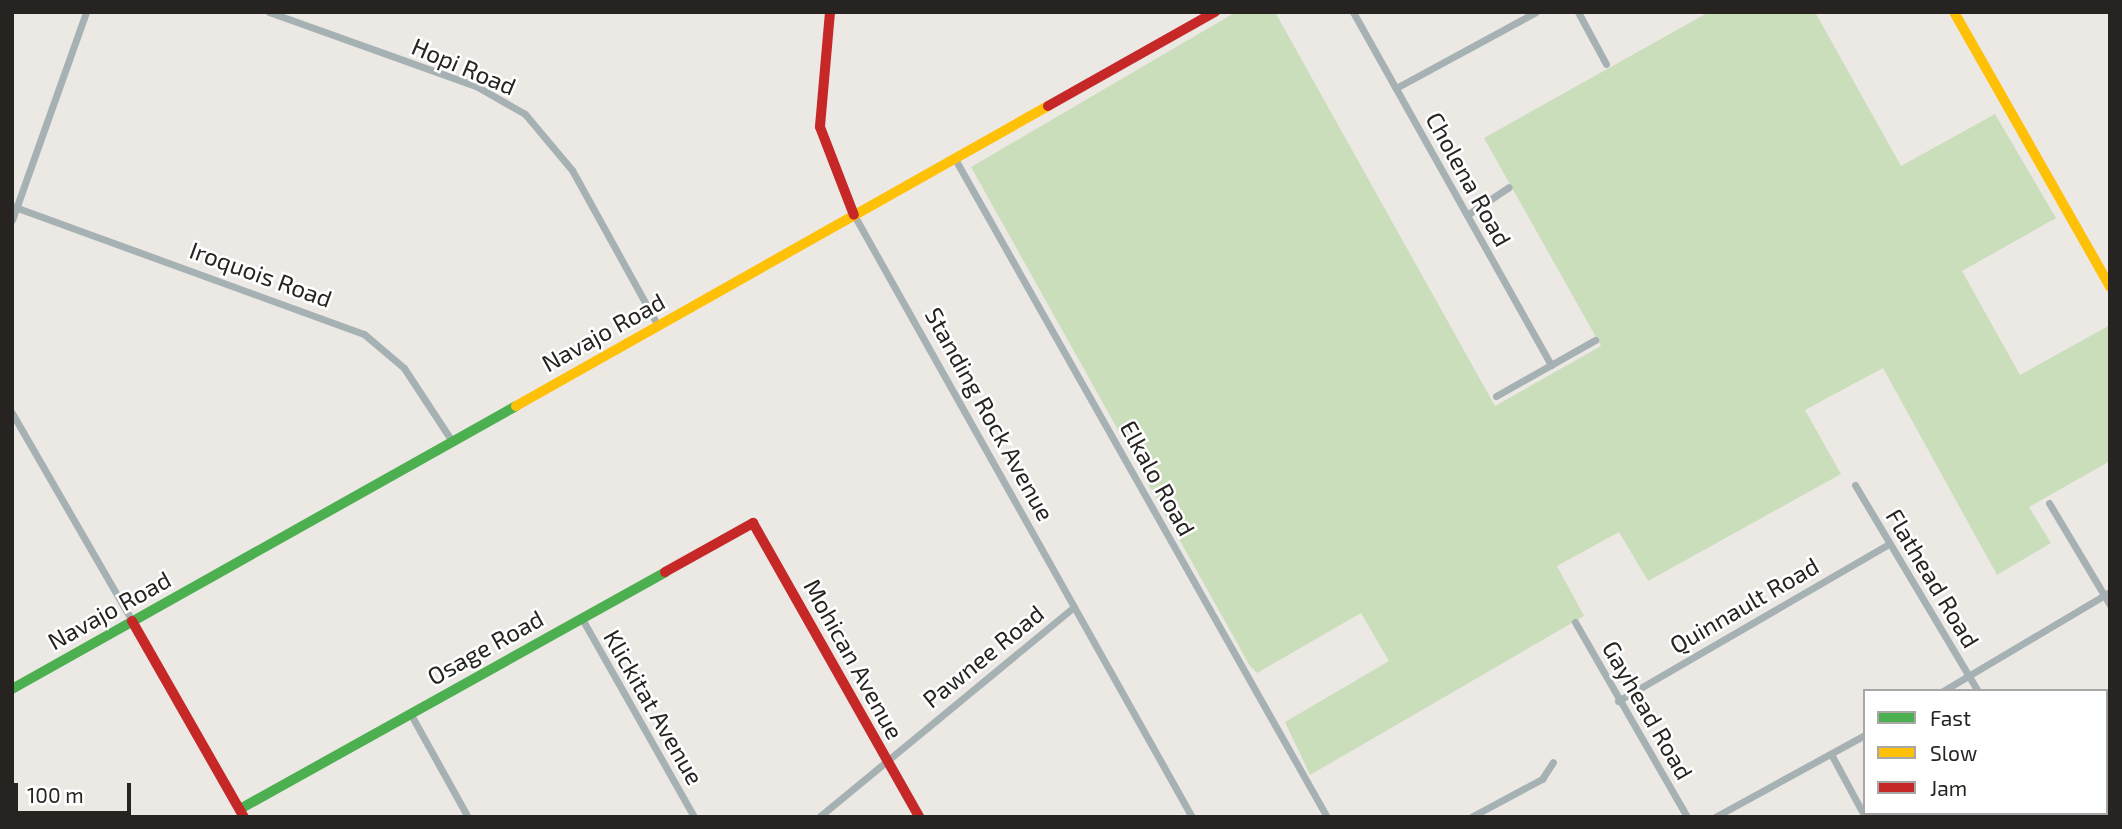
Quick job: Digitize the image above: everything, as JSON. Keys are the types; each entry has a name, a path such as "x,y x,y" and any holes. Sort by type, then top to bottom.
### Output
{"street":[{"path":"12,220 14,207 86,12"},
{"name":"Hopi Road","path":"270,12 476,86 525,114 572,170 658,326"},
{"name":"Standing Rock Avenue","path":"830,12 820,127 854,215 1192,817"},
{"name":"Navajo Road","path":"12,689 1215,12"},
{"name":"Cholena Road","path":"1353,12 1551,365"},
{"path":"1396,88 1536,12"},
{"path":"1578,12 1606,64"},
{"path":"1954,12 2110,287"},
{"name":"Elkalo Road","path":"956,159 1327,817"},
{"path":"1467,215 1509,187"},
{"name":"Iroquois Road","path":"14,207 364,334 404,368 452,441"},
{"path":"1496,396 1595,341"},
{"path":"13,418 242,813"},
{"name":"Flathead Road","path":"1855,485 1977,689"},
{"path":"2049,503 2107,593 2110,605"},
{"name":"Osage Road","path":"242,813 410,713 753,523"},
{"name":"Mohican Avenue","path":"753,523 919,817"},
{"name":"Quinnault Road","path":"1618,701 1889,544"},
{"path":"1946,689 2107,593"},
{"name":"Pawnee Road","path":"819,817 1074,607"},
{"name":"Klickitat Avenue","path":"580,617 694,817"},
{"name":"Gayhead Road","path":"1575,622 1687,817"},
{"path":"410,713 468,817"},
{"path":"1715,817 1863,736"},
{"path":"1830,754 1863,813"},
{"path":"1471,817 1542,779 1553,762"}],"green space":[{"path":"1236,12 1275,12 1495,406 1601,346 1484,138 1709,12 1815,12 1901,166 1995,114 2056,218 1962,271 2020,375 2110,325 2110,461 2029,507 2051,543 1997,575 1883,368 1805,410 1841,474 1648,581 1619,532 1557,566 1584,616 1310,775 1285,722 1389,661 1361,613 1257,673 1250,666 971,167"}],"traffic: fast":[{"path":"12,689 516,406"},
{"path":"240,809 665,572"}],"traffic: slow":[{"path":"1954,12 2110,287"},
{"path":"516,406 1048,106"}],"traffic: jam":[{"path":"830,12 820,127 854,215"},
{"path":"1048,106 1215,12"},
{"path":"665,572 753,523 919,817"},
{"path":"132,621 244,817"}]}
